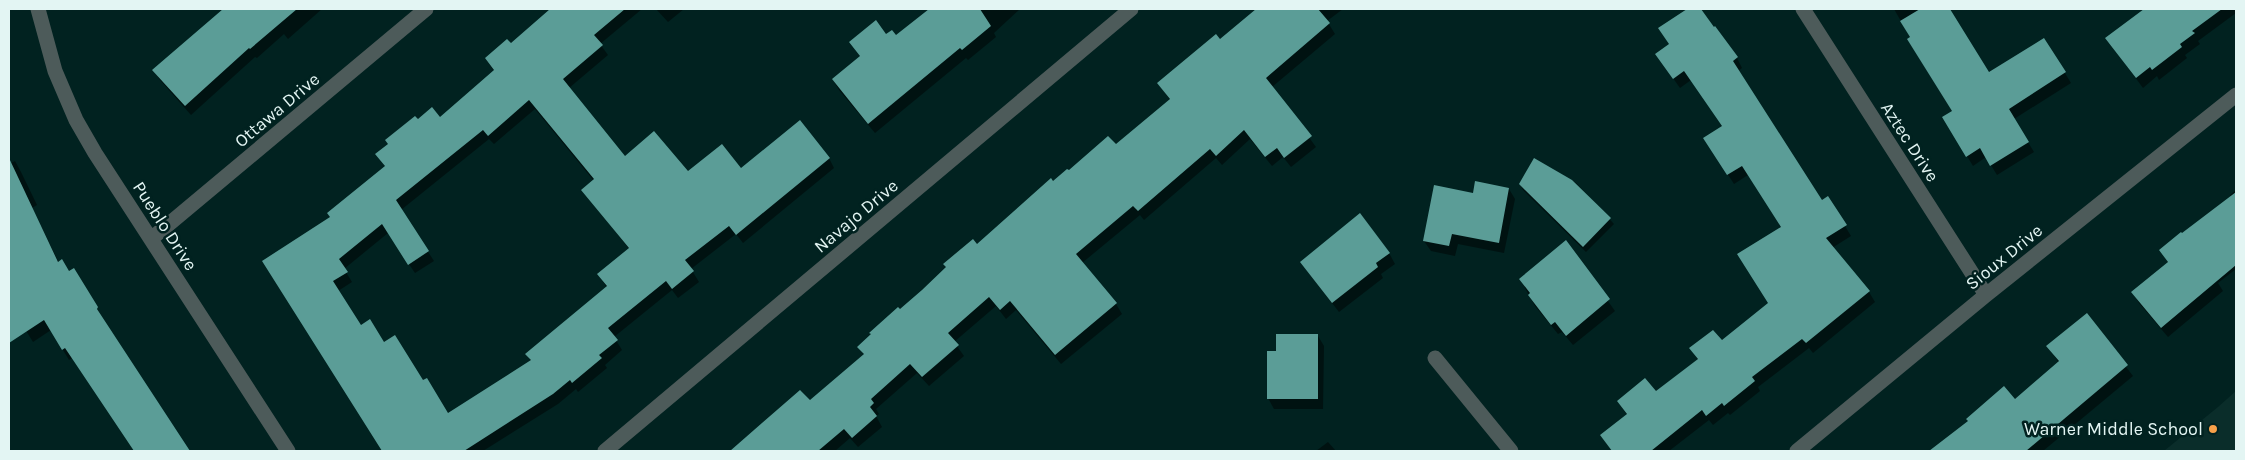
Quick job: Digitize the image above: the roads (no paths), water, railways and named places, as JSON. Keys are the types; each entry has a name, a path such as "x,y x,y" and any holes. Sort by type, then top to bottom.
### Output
{"street":[{"name":"Pueblo Drive","path":"38,9 55,71 76,120 288,451"},
{"name":"Ottawa Drive","path":"151,239 426,9"},
{"name":"Navajo Drive","path":"605,451 1131,9"},
{"name":"Aztec Drive","path":"1803,9 1986,295"},
{"name":"Sioux Drive","path":"1797,451 1986,295 2236,95"},
{"path":"1435,358 1511,451"}],"place":[{"name":"Warner Middle School","path":"2213,429"}]}
